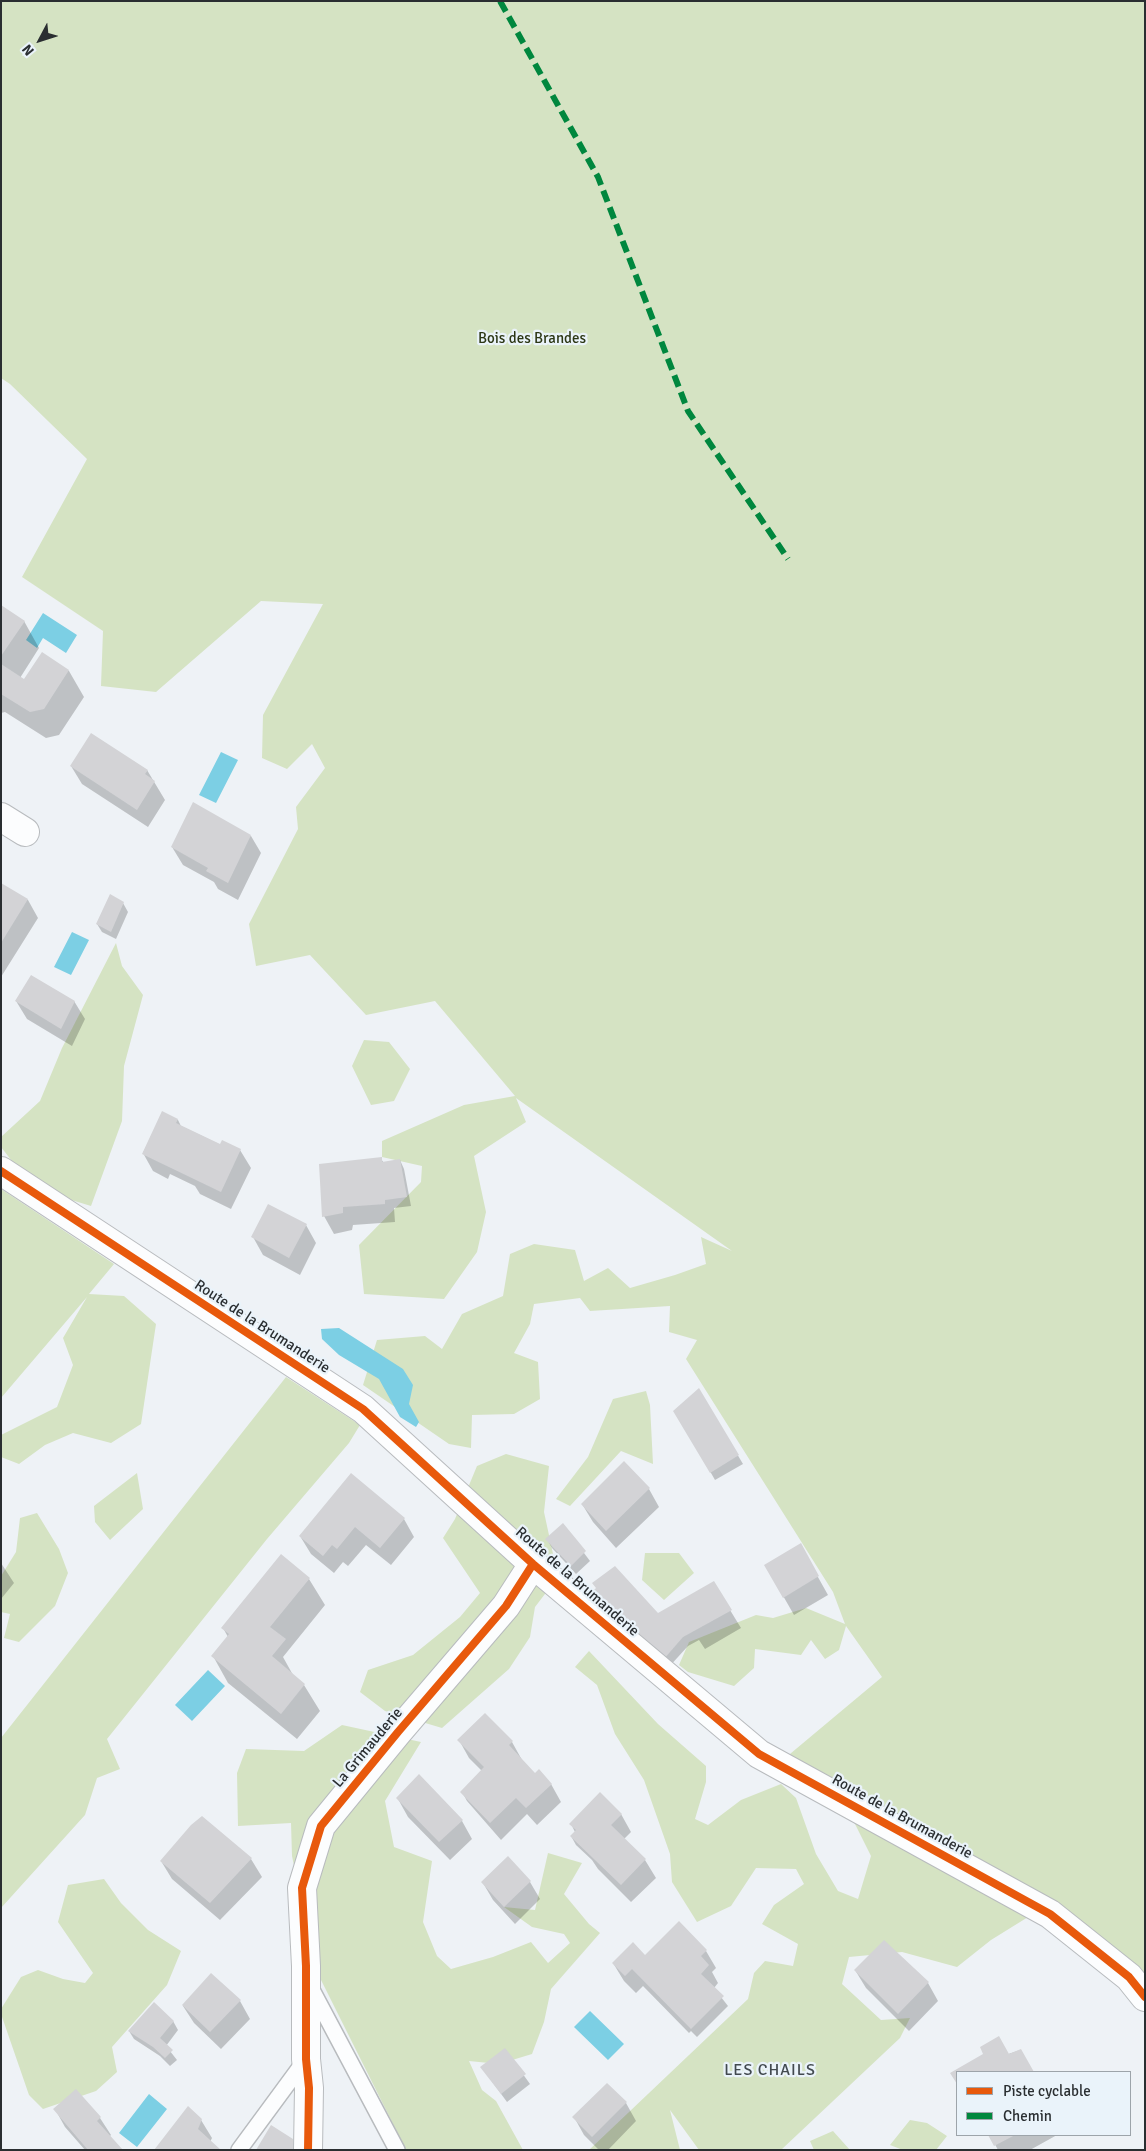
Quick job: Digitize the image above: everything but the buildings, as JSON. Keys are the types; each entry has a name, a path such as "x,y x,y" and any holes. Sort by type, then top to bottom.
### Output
{"street":[{"path":"1,817 25,832"},
{"name":"Route de la Brumanderie","path":"1,1171 363,1409 533,1564 760,1754 1050,1914 1129,1977 1145,1997"},
{"name":"La Grimauderie","path":"308,2150 309,2088 306,2059 306,1980 302,1888 321,1826 398,1732 506,1606 533,1564"}],"lane":[{"path":"306,1980 397,2150"},
{"path":"239,2150 306,2059"}],"green space":[{"name":"Bois des Brandes","path":"1,1 1145,1 1145,1997 1041,1909 991,1940 957,1967 902,1952 849,1957 842,1984 881,2020 910,2018 900,2038 781,2150 699,2150 670,2110 680,2150 589,2150 748,1999 754,1973 765,1961 793,1966 798,1944 762,1924 774,1905 804,1884 796,1869 756,1868 731,1906 697,1922 672,1882 670,1854 644,1780 615,1734 597,1685 575,1667 589,1651 658,1724 706,1766 706,1782 695,1819 708,1825 741,1800 781,1784 796,1798 816,1854 838,1891 858,1899 871,1856 843,1800 778,1764 882,1677 846,1626 839,1650 825,1659 811,1640 801,1655 755,1649 754,1668 734,1686 688,1672 679,1665 689,1642 756,1615 773,1618 806,1608 845,1624 833,1592 686,1359 697,1340 669,1332 670,1306 590,1311 580,1298 534,1304 530,1324 514,1353 538,1362 540,1399 514,1414 472,1415 471,1448 449,1444 363,1385 377,1340 425,1336 442,1349 462,1314 503,1296 510,1254 534,1244 575,1250 584,1281 608,1268 630,1288 706,1264 701,1237 732,1251 516,1098 526,1122 474,1156 486,1212 477,1252 444,1299 364,1294 359,1245 421,1182 422,1166 382,1157 382,1141 464,1105 515,1096 435,1001 366,1015 310,955 256,966 249,924 298,829 296,807 325,768 312,744 287,769 262,758 263,715 323,604 261,601 156,692 101,686 103,631 22,577 87,459 10,384 1,378"},
{"path":"116,943 122,966 143,995 124,1066 122,1121 91,1206 55,1195 22,1174 1,1147 1,1137 40,1101 62,1048"},
{"path":"364,1040 389,1042 410,1069 394,1101 371,1105 352,1066"},
{"path":"1,1189 114,1264 89,1294 124,1296 156,1324 141,1424 111,1443 73,1433 45,1445 19,1464 1,1457 1,1435 57,1407 73,1365 63,1338 87,1297 1,1398"},
{"path":"286,1377 360,1425 349,1443 267,1539 107,1739 120,1769 97,1778 85,1815 1,1908 1,1738"},
{"path":"646,1391 650,1405 653,1464 621,1451 570,1506 556,1499 588,1457 613,1399"},
{"path":"506,1454 549,1466 544,1512 558,1577 535,1607 530,1637 509,1669 442,1728 385,1711 360,1692 368,1670 413,1655 460,1617 480,1593 443,1538 455,1519 477,1466"},
{"path":"137,1473 143,1509 110,1540 95,1522 94,1506"},
{"path":"37,1513 59,1549 68,1573 55,1606 19,1642 4,1638 10,1614 1,1612 1,1576 16,1552 20,1518"},
{"path":"645,1553 679,1553 694,1573 664,1600 642,1580"},
{"path":"342,1725 421,1742 385,1801 394,1847 432,1861 423,1922 437,1956 451,1969 493,1957 531,1942 548,1963 570,1943 564,1934 532,1927 504,1907 535,1910 548,1853 582,1863 564,1894 589,1924 600,1933 551,1989 544,2022 532,2054 499,2064 469,2061 482,2090 496,2101 523,2150 406,2150 316,1970 292,1856 291,1823 238,1826 237,1773 246,1749 304,1751"},
{"path":"104,1879 121,1903 148,1930 181,1951 167,1985 112,2047 117,2072 96,2091 43,2109 29,2095 1,2014 1,2009 21,1977 38,1970 63,1979 85,1983 93,1973 58,1922 68,1885"},
{"path":"910,2120 927,2123 947,2136 936,2150 903,2150 890,2145"},
{"path":"833,2131 850,2150 814,2150 810,2141"}],"water":[{"path":"43,613 77,635 66,653 43,638 37,648 26,640"},
{"path":"221,752 238,760 216,803 199,795"},
{"path":"72,932 89,940 71,975 54,967"},
{"path":"339,1328 403,1369 413,1385 409,1404 419,1422 416,1427 400,1417 379,1379 339,1355 322,1339 321,1329"},
{"path":"208,1670 225,1686 192,1721 175,1705"},
{"path":"590,2011 624,2044 608,2060 574,2027"},
{"path":"149,2094 167,2109 137,2147 119,2133"}],"marked path":[{"path":"500,1 598,177 688,411 788,559"}],"cycle path":[{"path":"1,1171 363,1409 533,1564 759,1754 1050,1914 1129,1977 1145,1997"},
{"path":"308,2150 309,2088 306,2059 306,1966 302,1888 321,1826 398,1732 506,1606 533,1564"}],"district":[{"name":"LES CHAILS","path":"770,2071"}]}
